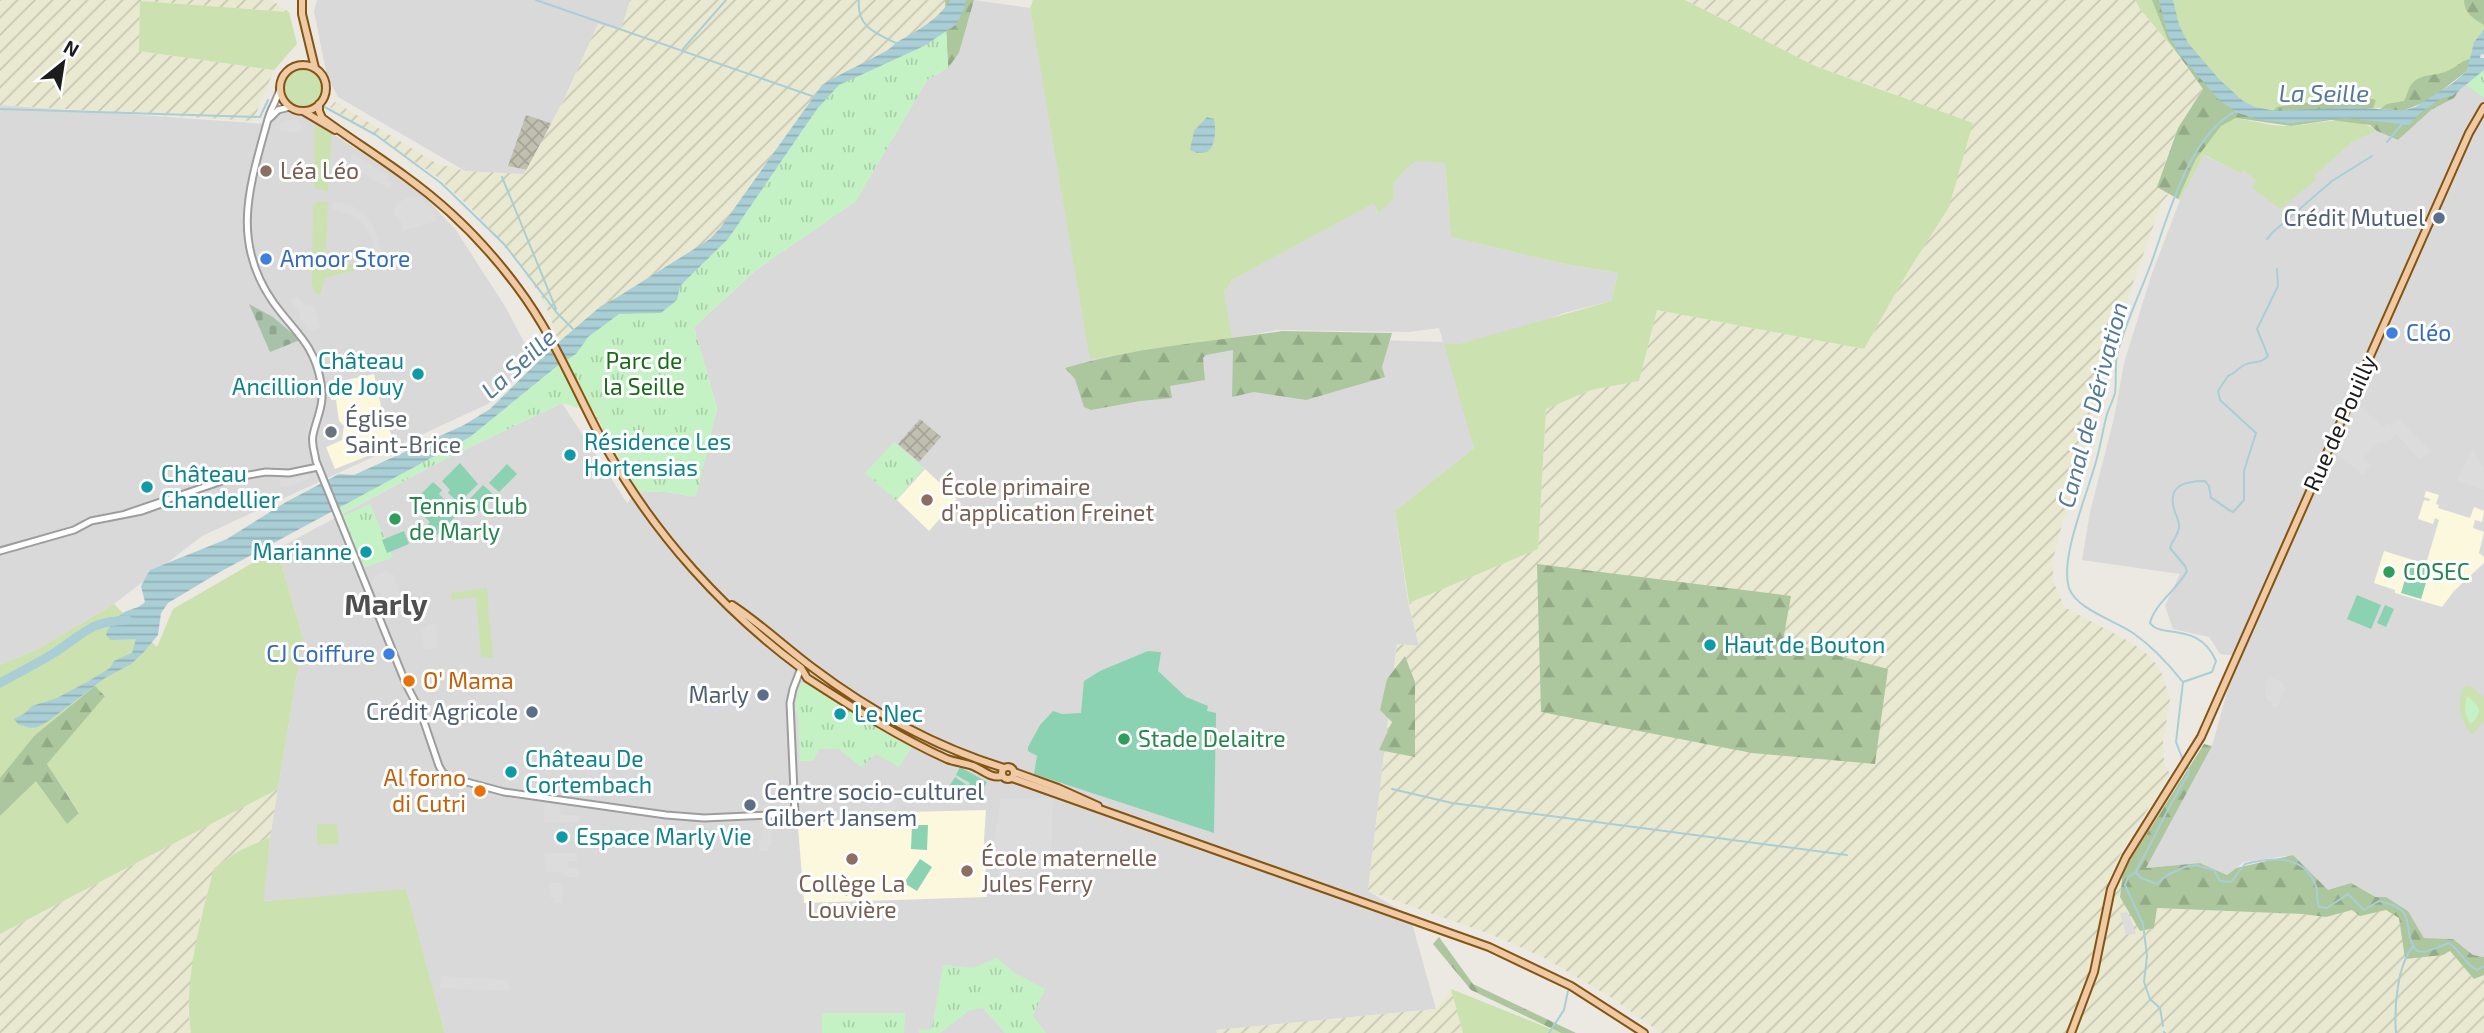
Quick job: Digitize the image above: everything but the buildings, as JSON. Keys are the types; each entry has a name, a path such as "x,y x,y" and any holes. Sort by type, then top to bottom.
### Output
{"main road":[{"path":"302,0 302,14 315,68 323,77 326,86 324,97 319,104 310,110 302,111"},
{"path":"302,65 311,52"},
{"path":"315,68 302,65 286,72 281,80 282,98 290,107 346,136"},
{"path":"319,104 323,117 447,210"},
{"name":"Rue de Pouilly","path":"2071,1033 2094,972 2116,877 2201,737 2469,133 2483,108"},
{"path":"385,161 409,174 426,188 517,286 548,336 610,454 636,496 683,556 740,617 804,665 864,703 1003,772 1006,779 1013,775"},
{"path":"804,665 807,678 896,734 949,760 971,766 996,778 1010,767 1013,775 1125,819 1489,947 1571,986 1644,1033"}],"street":[{"path":"280,89 267,124 247,198 246,231 249,248 263,286 307,343 316,362 322,389 320,415 312,439 318,467 406,684 421,713 441,769 452,778 504,792 666,816 704,818 795,814 790,704 793,689 804,665"},
{"path":"267,124 278,110 290,107"},
{"path":"0,551 125,514 232,478 266,472 289,473 318,467"}],"shaded area":[{"path":"317,0 631,0 621,30 598,24 565,97 524,175 465,171 338,97 327,77 314,11"},
{"path":"974,0 1030,8 1054,142 1224,292 1232,280 1375,202 1377,213 1393,183 1414,160 1445,163 1451,237 1560,263 1618,273 1611,301 1564,313 1531,326 1463,343 1447,344 1474,448 1395,511 1408,602 1419,646 1397,644 1368,891 1410,916 1436,1009 1217,1030 1217,1033 445,1033 406,890 263,901 270,837 303,638 277,549 445,459 562,403 627,503 638,491 695,497 717,408 694,327 756,270 856,200 927,80 948,68 959,53","holes":["1439,328 1443,342 1245,336 1277,330 1409,332"]},
{"path":"2484,70 2484,957 2473,955 2453,939 2424,938 2408,911 2386,897 2377,897 2351,883 2328,891 2293,855 2244,862 2227,875 2200,863 2146,868 2212,746 2237,656 2220,654 2209,637 2173,629 2165,606 2180,574 2082,560 2090,512 2114,418 2124,363 2151,276 2180,200 2203,155 2240,172 2244,170 2257,181 2252,187 2316,179 2313,176 2352,142 2377,131 2398,140 2421,115 2454,98 2461,88"},
{"path":"0,105 267,124 281,110 304,115 416,188 456,230 506,308 534,361 488,404 202,536 114,604 38,649 0,665"},
{"path":"526,115 553,124 528,170 508,166"},
{"path":"285,120 299,120 301,132 281,131 280,123"},
{"path":"353,153 389,176 387,181 392,183 389,189 349,165"},
{"path":"417,195 433,208 437,221 403,231 401,222 393,213 396,205 410,196 412,198"},
{"path":"333,202 351,205 363,213 373,224 382,252 375,254 371,236 361,222 351,215 332,209"},
{"path":"297,297 304,304 314,306 321,328 311,331 300,320 300,313 290,300"},
{"path":"374,374 381,406 395,445 335,469 326,447 342,440 344,426 339,421 336,400 331,400 330,386"},
{"path":"2357,403 2383,427 2399,419 2430,451 2420,460 2396,434 2385,444 2381,440 2363,457 2371,465 2363,475 2335,452"},
{"path":"920,419 941,437 919,462 898,444"},
{"path":"2473,448 2484,470 2484,490 2457,481"},
{"name":"École primaire d'application Freinet","path":"925,469 957,499 929,531 897,500"},
{"path":"305,473 311,477 292,486 281,487 278,478"},
{"path":"2426,491 2439,495 2436,504 2439,505 2438,508 2470,518 2474,507 2484,511 2482,522 2475,520 2473,528 2484,532 2479,553 2484,557 2484,563 2454,591 2442,607 2395,593 2395,590 2374,583 2384,551 2426,564 2439,520 2435,518 2433,524 2418,519 2424,500 2430,499 2424,497"},
{"path":"388,571 389,574 393,573 401,601 411,597 415,613 397,612 395,609 398,606 394,607 391,597 395,595 383,598 380,592 376,593 371,581 375,579 374,576"},
{"path":"437,624 437,648 425,650 420,629 424,629 426,625"},
{"path":"2268,676 2283,683 2282,687 2285,688 2277,708 2271,706 2272,702 2267,700 2265,692"},
{"path":"734,688 735,709 704,711 704,689"},
{"path":"480,701 481,704 428,709 428,706"},
{"path":"876,795 896,797 891,800 898,803 891,816 884,812 883,808 886,801 889,803 891,799 881,798 872,803 869,800"},
{"path":"1053,798 1050,893 999,893 995,835 1001,799"},
{"path":"544,803 560,805 561,815 579,815 579,822 544,823"},
{"path":"986,810 984,839 987,897 804,903 798,826 870,815 892,824 909,812"},
{"path":"772,821 771,846 768,846 768,851 759,851 763,827 759,826 759,822"},
{"path":"544,853 577,853 577,861 568,861 568,868 579,869 579,877 563,877 562,872 546,872"},
{"path":"549,883 562,883 562,903 554,903 553,898 550,898"},
{"path":"2127,912 2136,934 2126,935 2120,913"},
{"path":"441,976 508,980 509,991 440,988"}],"green space":[{"path":"0,0 271,0 289,12 141,1 139,51 274,70 253,121 0,105"},
{"path":"630,0 945,0 948,68 927,80 856,201 756,270 694,327 717,408 696,497 638,491 566,365 541,296 517,262 476,213 435,175 330,107 335,102 436,163 465,171 524,174 565,98 598,24 621,30"},
{"path":"945,0 974,0 959,53 948,68"},
{"path":"1033,0 1685,0 1815,66 1973,123 1949,207 1864,349 1657,310 1639,381 1591,390 1546,409 1538,549 1409,603 1395,511 1474,448 1444,344 1463,343 1611,301 1618,273 1560,263 1451,237 1445,163 1415,161 1393,183 1394,198 1378,213 1374,203 1232,280 1224,292 1232,338 1090,359 1030,8"},
{"path":"1685,0 2135,0 2203,89 2178,128 2168,153 2158,186 2168,195 2162,202 2105,361 2105,392 2052,563 2054,583 2064,607 2132,643 2147,654 2160,668 2170,699 2163,742 2164,763 2170,774 2112,870 2123,871 2120,897 2157,908 2326,917 2352,910 2360,916 2386,910 2399,918 2405,959 2450,951 2474,978 2484,976 2484,1033 1661,1033 1612,998 1543,957 1490,934 1368,891 1397,644 1419,646 1409,603 1538,549 1546,409 1591,390 1639,381 1657,310 1864,349 1949,207 1890,92 1815,66"},
{"path":"2135,0 2484,0 2484,48 2441,90 2387,107 2282,117 2212,95"},
{"path":"2152,0 2159,0 2178,49 2248,112 2289,123 2323,118 2403,117 2461,88 2454,98 2431,110 2398,140 2370,125 2331,120 2291,126 2236,118 2221,126 2196,159 2178,199 2157,187 2178,128 2203,89 2168,40"},
{"path":"2464,0 2484,0 2484,25 2468,12"},
{"path":"140,1 289,12 297,44 274,70 139,51"},
{"name":"Parc de la Seille","path":"946,31 948,68 927,80 856,201 756,270 694,327 717,408 696,497 638,491 595,413 562,403 445,459 340,515 337,507 470,437 561,363 576,354 588,337 619,313 661,313 677,300 679,286 728,239 817,109 839,85"},
{"path":"2471,59 2467,71 2429,100 2403,111 2380,109 2387,104 2404,101 2411,85 2419,78 2446,71"},
{"path":"303,68 317,73 322,87 317,101 303,106 289,101 284,87 289,73"},
{"path":"2484,70 2484,96 2483,97 2466,85"},
{"path":"2363,98 2376,100 2373,108 2273,111 2277,107 2317,101"},
{"path":"2236,118 2284,126 2335,121 2357,122 2377,131 2352,142 2314,176 2317,179 2280,209 2252,187 2256,181 2244,170 2241,173 2204,155 2180,200 2178,199 2196,159 2221,126"},
{"path":"315,124 332,132 328,191 314,188"},
{"path":"316,202 328,202 325,271 382,255 384,262 325,278 320,296 315,293 312,285 313,205"},
{"path":"249,304 273,317 300,340 270,352"},
{"path":"1282,331 1392,333 1382,367 1385,377 1306,400 1254,392 1232,397 1233,350 1206,355 1203,358 1205,380 1170,386 1172,398 1091,410 1084,407 1075,379 1065,368 1145,350"},
{"path":"894,442 924,468 896,500 865,473"},
{"path":"460,463 478,484 459,503 448,493 450,490 442,481"},
{"path":"507,464 517,474 499,492 489,483"},
{"path":"433,482 442,490 439,494 456,516 437,535 427,525 430,522 421,513 424,509 415,500"},
{"path":"483,485 495,496 474,516 463,506"},
{"path":"370,504 393,557 364,568 343,516"},
{"path":"404,531 409,544 387,553 382,540"},
{"path":"277,549 303,638 278,789 0,934 0,816 36,780 67,823 79,812 47,764 105,695 95,687 34,736 0,778 0,665 38,649 114,604 157,647 173,609"},
{"path":"2410,563 2430,570 2421,599 2401,593"},
{"path":"1537,564 1791,596 1783,641 1888,669 1875,764 1752,753 1541,712"},
{"path":"487,588 493,658 481,657 476,597 452,600 451,593"},
{"path":"2357,595 2381,605 2371,629 2347,619"},
{"path":"2385,605 2394,609 2386,627 2377,623"},
{"name":"Stade Delaitre","path":"1148,651 1161,652 1158,671 1186,697 1208,706 1207,711 1216,713 1214,833 1034,774 1037,756 1028,751 1028,747 1040,725 1053,711 1062,714 1081,713 1084,681 1100,671"},
{"path":"1405,656 1415,682 1415,757 1379,750 1392,722 1380,710 1387,679"},
{"path":"801,682 822,691 888,735 912,747 899,767 876,754 861,767 839,749 819,749 813,761 800,761 798,712 795,710"},
{"path":"95,686 105,696 47,764 79,813 67,824 36,781 0,816 0,778 34,736"},
{"path":"2470,686 2484,697 2484,721 2472,735 2464,724 2460,706 2463,687"},
{"path":"2467,696 2479,709 2478,716 2471,724 2466,715"},
{"path":"2204,744 2212,746 2146,868 2200,863 2227,875 2236,868 2293,855 2328,890 2351,883 2376,897 2386,897 2408,911 2424,938 2453,939 2473,955 2484,957 2484,975 2474,979 2450,951 2443,955 2405,959 2399,918 2386,910 2360,916 2352,910 2326,917 2157,908 2154,928 2140,931 2120,897 2123,871"},
{"path":"960,767 987,782 976,801 950,785 955,777 968,786 970,783 956,775"},
{"path":"278,789 270,837 239,851 214,868 200,919 188,1011 191,1033 0,1033 0,934"},
{"path":"317,824 337,824 339,844 317,845"},
{"path":"912,825 928,825 927,850 911,849"},
{"path":"270,837 264,901 406,889 445,1033 191,1033 191,972 214,868 239,851"},
{"path":"920,859 932,867 917,891 904,883"},
{"path":"834,876 852,886 847,896 828,886"},
{"path":"1439,937 1473,984 1576,1033 1561,1033 1471,990 1433,944"},
{"path":"997,958 1013,972 1045,989 1033,1016 1046,1033 1005,1033 983,1008 970,1010 940,1033 919,1033 919,1030 932,1029 943,965 973,968"},
{"path":"1451,989 1463,1033 1217,1033 1216,1030 1436,1009"},
{"path":"1451,989 1561,1033 1463,1033"},
{"path":"822,1013 905,1013 904,1033 822,1033"}],"water":[{"name":"La Seille","path":"950,0 966,0 957,24 924,46 839,85 817,109 728,239 680,286 677,300 661,313 619,314 588,337 576,354 561,363 470,437 218,573 168,603 161,613 158,635 143,653 50,720 30,728 18,724 14,719 32,706 57,698 87,682 110,668 114,661 132,653 136,639 110,640 106,635 119,616 145,602 141,586 150,570 227,539 286,502 339,474 354,475 464,425 490,409 553,347 601,306 710,239 822,85 886,51 920,29 934,19"},
{"path":"2159,0 2173,0 2179,25 2188,43 2219,79 2243,101 2255,107 2276,111 2351,107 2403,111 2415,107 2467,71 2474,42 2484,30 2484,55 2481,54 2480,58 2484,58 2484,70 2452,96 2442,98 2420,113 2409,125 2346,118 2289,123 2261,120 2238,113 2219,100 2180,55 2167,32"},
{"path":"1207,117 1214,119 1214,141 1207,152 1197,153 1190,150 1194,131"}],"waterway":[{"path":"536,0 812,96"},
{"path":"683,49 726,0"},
{"path":"859,0 859,10 865,24 898,44"},
{"path":"0,109 260,117 268,100"},
{"path":"321,105 376,135 441,183 505,245 557,313 573,329"},
{"name":"Canal de Dérivation","path":"2182,681 2140,638 2088,608 2073,595 2067,574 2068,558 2115,393 2118,351 2174,199 2205,138 2236,111"},
{"path":"2387,142 2402,124"},
{"path":"2267,239 2332,181 2372,156"},
{"path":"502,177 556,309"},
{"path":"2183,760 2176,742 2183,682 2212,672 2216,661 2200,640 2155,628 2150,623 2156,609 2187,571 2170,548 2179,526 2173,496 2184,484 2205,481 2209,486 2211,498 2233,512 2244,500 2244,471 2256,433 2220,400 2218,391 2228,376 2244,365 2268,356 2257,329 2278,286 2277,269"},
{"name":"La Seille","path":"0,683 95,626 128,620"},
{"path":"2186,765 2188,775 2137,869 2136,872 2141,878 2157,884 2167,875 2196,865 2214,870 2220,881 2231,882 2245,864 2286,860 2304,868 2311,876 2316,886 2319,907 2327,908 2348,894 2364,910 2379,901 2392,905 2405,915 2412,943 2417,951 2425,952 2449,943 2473,968 2477,970 2484,966"},
{"path":"1392,789 1452,803 1847,855"},
{"path":"2136,872 2128,877 2125,885 2143,924 2147,956 2144,982 2150,999 2160,1008 2163,1026"},
{"path":"2396,1033 2396,1000 2400,976 2413,947"},
{"path":"1549,1033 1564,1010 1568,991"}],"place":[{"name":"Léa Léo","path":"266,171"},
{"name":"Crédit Mutuel","path":"2439,218"},
{"name":"Amoor Store","path":"266,259"},
{"name":"Cléo","path":"2392,333"},
{"name":"Château Ancillion de Jouy","path":"418,374"},
{"name":"Église Saint-Brice","path":"331,432"},
{"name":"Résidence Les Hortensias","path":"570,455"},
{"name":"Château Chandellier","path":"147,487"},
{"name":"École primaire d'application Freinet","path":"927,500"},
{"name":"Tennis Club de Marly","path":"395,519"},
{"name":"Marianne","path":"366,552"},
{"name":"COSEC","path":"2389,572"},
{"name":"Haut de Bouton","path":"1710,645"},
{"name":"CJ Coiffure","path":"389,654"},
{"name":"O' Mama","path":"409,681"},
{"name":"Marly","path":"763,695"},
{"name":"Crédit Agricole","path":"532,712"},
{"name":"Le Nec","path":"840,714"},
{"name":"Stade Delaitre","path":"1124,739"},
{"name":"Château De Cortembach","path":"511,772"},
{"name":"Al forno di Cutri","path":"480,791"},
{"name":"Centre socio-culturel Gilbert Jansem","path":"750,805"},
{"name":"Espace Marly Vie","path":"562,837"},
{"name":"Collège La Louvière","path":"852,859"},
{"name":"École maternelle Jules Ferry","path":"967,871"}],"district":[{"name":"Marly","path":"386,605"}]}
